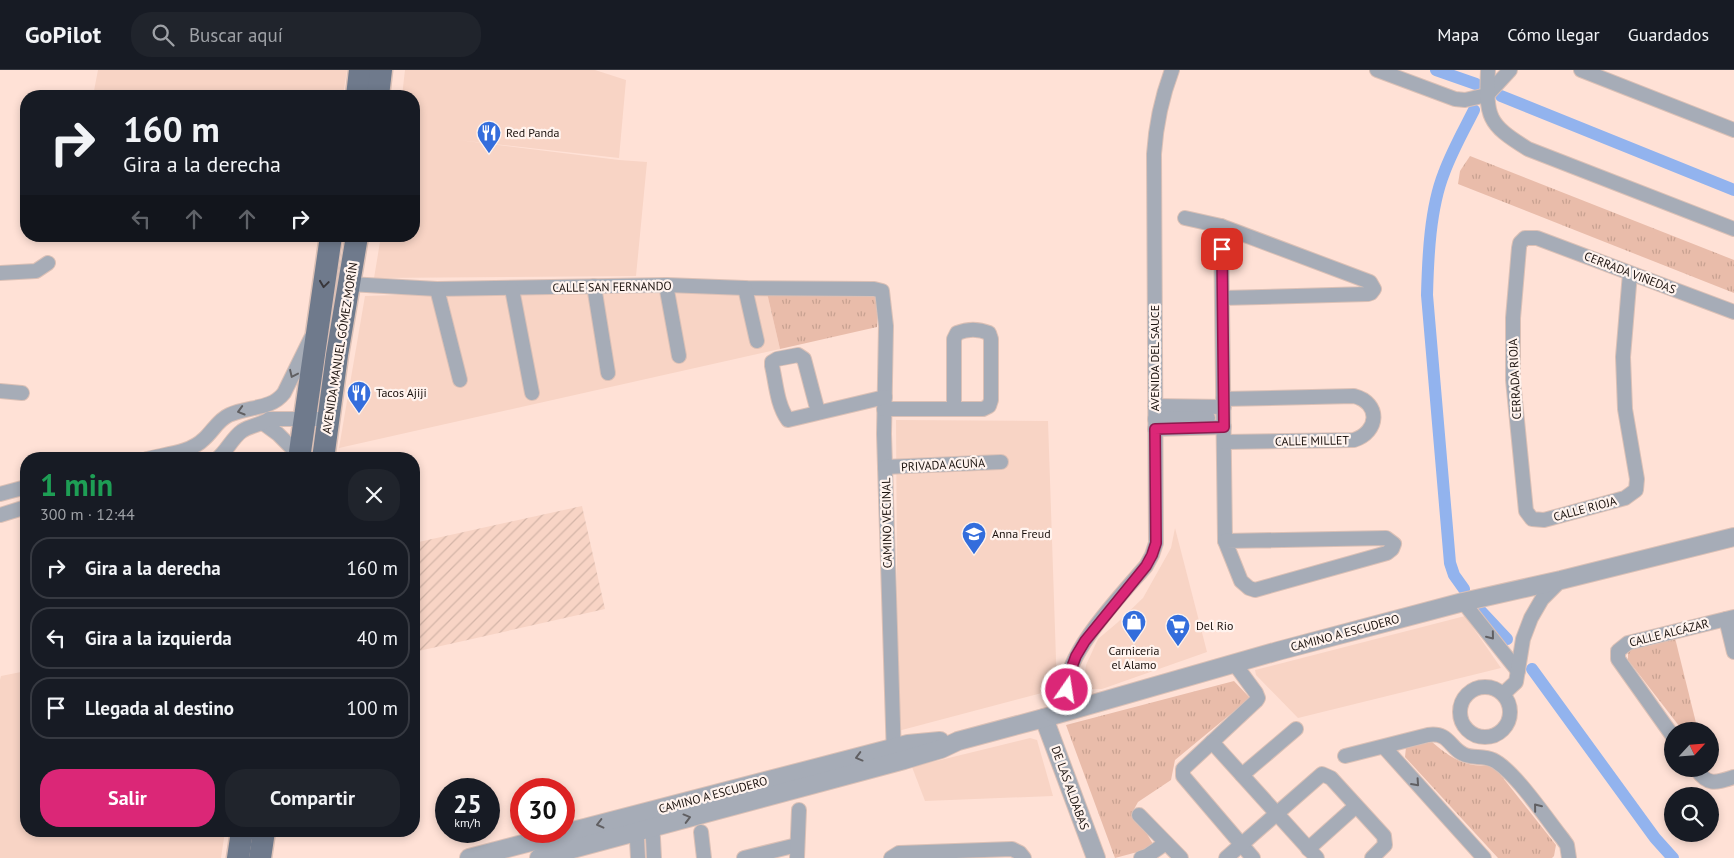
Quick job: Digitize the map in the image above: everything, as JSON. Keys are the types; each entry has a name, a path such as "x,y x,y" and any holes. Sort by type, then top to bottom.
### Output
{"main road":[{"path":"358,90 360,70"},
{"path":"379,90 381,70"},
{"name":"AVENIDA MANUEL GÓMEZ MORÍN","path":"300,452 330,242"},
{"name":"AVENIDA MANUEL GÓMEZ MORÍN","path":"323,452 356,242"},
{"path":"238,858 241,837"},
{"path":"260,858 263,837"}],"street":[{"name":"AVENIDA DEL SAUCE","path":"1073,710 1067,690 1070,672 1076,656 1085,641 1146,566 1152,555 1156,532 1154,154 1156,121 1165,87 1172,70"},
{"path":"1377,70 1456,99 1465,100 1487,95 1510,70"},
{"path":"1488,70 1487,95 1492,119 1505,135 1528,149 1734,229"},
{"path":"1581,70 1734,130"},
{"path":"1184,218 1221,226 1370,282 1374,288 1368,294 1222,298"},
{"path":"1221,226 1225,541 1241,581 1249,588 1255,590 1387,553 1394,544 1386,538 1225,541"},
{"name":"CERRADA VIÑEDAS","path":"1525,238 1537,238 1734,312"},
{"name":"CERRADA RIOJA","path":"1525,238 1520,243 1517,265 1513,318 1513,380 1526,511 1532,519"},
{"path":"0,273 36,271 48,263"},
{"name":"CALLE RIOJA","path":"1532,519 1544,520 1625,498 1636,490 1637,479 1625,409 1622,357 1630,273"},
{"name":"CALLE SAN FERNANDO","path":"350,284 436,289 594,286 874,288"},
{"path":"594,286 608,373"},
{"path":"666,286 679,356"},
{"path":"745,288 757,341"},
{"name":"CAMINO VECINAL","path":"874,288 882,291 886,326 885,467 894,755"},
{"path":"436,289 460,380"},
{"path":"512,289 532,393"},
{"path":"266,421 284,393 318,324"},
{"path":"818,412 804,359 798,355 777,359 772,362 780,403 788,420 818,412 885,403 954,409 983,409 989,406 991,400 992,339 989,333 983,330 963,330 957,333 954,339 954,409"},
{"path":"0,391 22,393"},
{"name":"CALLE MILLET","path":"1224,413 1354,396 1366,401 1373,414 1373,423 1370,430 1362,438 1354,440 1224,442"},
{"path":"179,452 195,446 206,438 213,428 226,416 240,410 272,404 279,400"},
{"path":"1155,418 1224,413"},
{"path":"1155,418 1224,413"},
{"path":"223,452 243,430 266,421 328,419"},
{"path":"266,421 294,452"},
{"name":"PRIVADA ACUÑA","path":"885,467 1001,462"},
{"path":"0,494 20,489"},
{"path":"0,515 20,509"},
{"name":"CAMINO A ESCUDERO","path":"469,858 644,822 894,755 941,749 958,741 1234,663 1462,602 1561,580 1734,537"},
{"path":"1503,694 1516,682 1523,639 1531,618 1542,599 1561,580"},
{"path":"1462,602 1518,671"},
{"path":"1730,618 1734,652"},
{"name":"CALLE ALCÁZAR","path":"1664,725 1618,659 1618,651 1623,645 1628,643 1730,618"},
{"path":"1234,663 1254,688 1258,698 1256,702 1183,768 1183,776 1185,781 1253,858"},
{"path":"1487,686 1503,694 1510,710 1506,727 1499,733 1482,737 1467,730 1460,714 1464,697 1479,687 1487,686"},
{"name":"DE LAS ALDABAS","path":"1044,718 1096,858"},
{"path":"1242,776 1296,729"},
{"path":"1452,743 1467,730"},
{"path":"1345,756 1434,734 1445,737 1466,756 1482,756 1501,764 1567,845 1569,858"},
{"path":"1482,737 1482,756"},
{"path":"1212,742 1313,853 1356,806"},
{"path":"1384,747 1484,858"},
{"path":"1226,858 1242,846 1322,774 1331,778 1384,836 1383,848 1372,858"},
{"path":"1702,778 1708,782 1721,782 1734,777"},
{"path":"744,858 797,851 799,810"},
{"path":"1139,815 1181,858"},
{"path":"638,858 644,822"},
{"path":"644,822 654,858"},
{"name":"CAMINO A ESCUDERO","path":"539,858 644,822"},
{"path":"701,832 704,858"},
{"path":"1141,858 1166,843"},
{"path":"895,856 1020,854"}],"shaded area":[{"path":"98,70 347,70 344,90 94,90"},
{"path":"405,70 595,70 626,80 619,158 458,140 647,162 636,276 374,278 380,242 420,242 420,90 403,90"},
{"path":"767,293 780,349 339,448 365,296 430,294"},
{"name":"Anna Freud","path":"896,420 1048,421 1057,689 898,731"},
{"path":"582,506 605,609 420,651 420,542"},
{"path":"1175,528 1207,652 1102,689 1089,689 1084,678 1086,665 1098,639 1143,598 1171,548"},
{"path":"1465,616 1501,668 1298,718 1256,675 1255,670"},
{"path":"20,672 20,837 224,837 221,858 0,858 1,676"},
{"path":"1030,738 1037,740 1053,796 925,801 912,767"}],"green space":[{"path":"1470,156 1734,260 1734,293 1458,184 1460,171"},
{"path":"878,292 877,327 780,349 767,293"},
{"path":"1675,638 1696,722 1676,722 1628,660 1628,648"},
{"path":"1234,681 1250,698 1175,760 1171,780 1138,802 1133,811 1153,844 1145,850 1115,858 1066,725"},
{"path":"1432,742 1445,753 1467,764 1492,764 1556,845 1554,856 1552,858 1498,858 1405,757 1406,747"}],"waterway":[{"path":"1436,70 1476,84"},
{"path":"1501,96 1734,190"},
{"path":"1464,589 1454,575 1450,563 1427,295 1431,233 1439,187 1474,110"},
{"path":"1478,608 1507,639"},
{"path":"1532,669 1655,838 1673,858"}],"place":[{"name":"Red Panda","path":"489,154"},
{"name":"Tacos Ajiji","path":"359,414"},
{"name":"Anna Freud","path":"974,555"},
{"name":"Carniceria el Alamo","path":"1134,643"},
{"name":"Del Rio","path":"1178,647"}],"route":[{"path":"1067,690 1070,672 1076,656 1085,641 1146,566 1152,555 1156,543 1155,429 1224,427 1222,249"}]}
